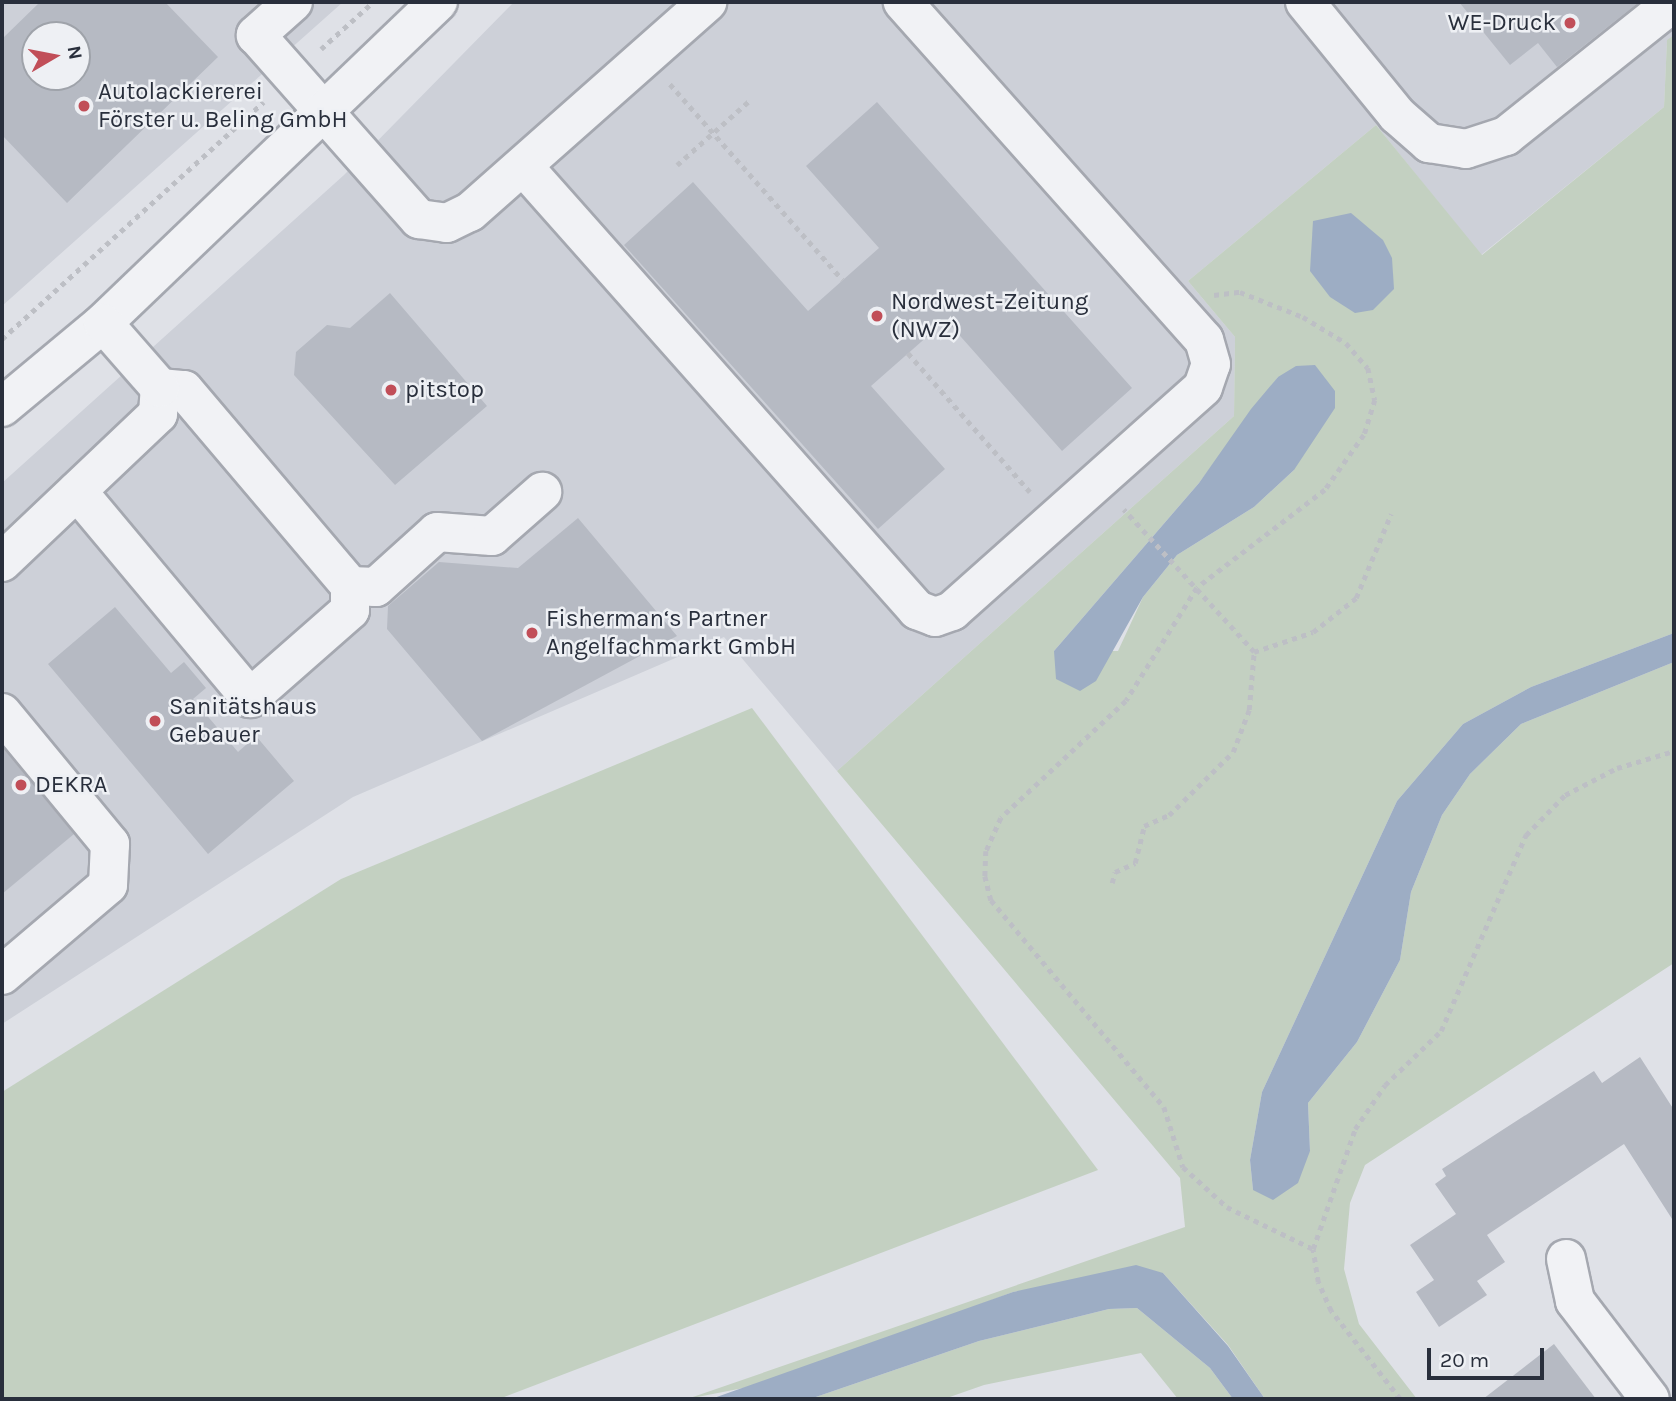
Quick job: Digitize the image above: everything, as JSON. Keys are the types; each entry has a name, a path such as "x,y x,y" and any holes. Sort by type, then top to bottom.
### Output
{"street":[{"path":"293,2 256,36 419,219 447,223 470,212 707,2"},
{"path":"2,407 103,323 438,2"},
{"path":"523,166 918,610 934,617 952,611 1203,387 1211,364 1204,340 903,2"},
{"path":"1305,2 1397,115 1429,143 1466,149 1506,136 1674,2"},
{"path":"77,491 250,698 350,610 350,586 184,390 160,388 103,323"},
{"path":"2,562 158,414 160,388"},
{"path":"350,586 376,587 437,532 492,536 542,492"},
{"path":"2,713 110,844 108,885 2,975"},
{"path":"1566,1259 1575,1301 1650,1399"}],"path":[{"path":"2,339 373,2"},
{"path":"645,57 844,280"},
{"path":"677,165 749,101"},
{"path":"1181,314 1213,295 1240,292 1303,317 1346,343 1368,368 1375,400 1364,435 1332,483 1196,588 1126,701 1002,817 986,851 985,876 991,900 1164,1107 1184,1167 1227,1207 1312,1249"},
{"path":"908,353 1054,519"},
{"path":"1255,652 1313,632 1356,598 1391,514"},
{"path":"1112,883 1115,872 1135,863 1144,826 1169,815 1233,752 1249,710 1255,652 1139,526"},
{"path":"1400,1399 1331,1311 1312,1249 1354,1129 1385,1086 1441,1031 1526,835 1565,795 1616,768 1674,751"}],"shaded area":[{"path":"2,2 343,2 2,306"},
{"path":"514,2 1674,2 1674,35 1667,41 1664,107 1481,255 1376,125 1188,281 1235,337 1234,416 837,771 724,637 353,797 2,1024 2,483 344,175"}],"green space":[{"path":"1674,35 1674,633 1531,687 1463,724 1397,801 1262,1092 1250,1160 1253,1190 1310,1151 1308,1103 1357,1042 1400,960 1411,892 1442,815 1470,774 1521,724 1674,662 1674,963 1365,1165 1350,1203 1344,1269 1359,1324 1417,1399 1265,1399 1228,1345 1163,1273 1013,1292 774,1382 687,1399 1185,1227 1180,1178 837,771 1234,416 1235,337 1188,281 1376,125 1482,255 1664,107 1667,40","holes":["1278,377 1294,470 1254,507 1177,555 1143,597 1118,651 1054,651 1199,483"]},
{"path":"752,708 1098,1170 499,1399 2,1399 2,1092 341,879"},
{"path":"1137,1308 1210,1368 1233,1399 1178,1399 1141,1353 984,1385 944,1399 810,1399 979,1341 1109,1309"}],"water":[{"path":"1351,213 1383,240 1392,258 1394,289 1373,310 1355,313 1330,297 1310,271 1313,221"},
{"path":"1315,365 1335,391 1335,408 1294,470 1254,507 1177,555 1143,597 1096,681 1080,691 1056,679 1054,651 1199,483 1251,409 1278,377 1296,366"},
{"path":"1674,633 1674,662 1521,724 1470,774 1442,815 1411,892 1400,960 1357,1042 1308,1103 1310,1151 1298,1183 1273,1200 1253,1190 1250,1160 1262,1092 1397,801 1463,724 1531,687"},
{"path":"1136,1265 1163,1273 1228,1346 1265,1399 1233,1399 1210,1368 1137,1308 1109,1309 979,1341 810,1399 711,1399 1013,1292"}],"building":[{"name":"Autolackiererei Förster u. Beling GmbH","path":"40,2 165,2 218,57 67,203 2,135 2,39"},
{"name":"WE-Druck","path":"1459,2 1639,2 1557,67 1538,43 1510,65"},
{"name":"Nordwest-Zeitung (NWZ)","path":"877,102 1132,388 1062,451 946,320 871,386 945,469 878,529 624,245 693,182 808,311 879,248 806,166"},
{"name":"pitstop","path":"390,293 487,406 395,485 294,375 296,352 327,325 350,328"},
{"name":"Fisherman‘s Partner Angelfachmarkt GmbH","path":"578,518 677,636 482,741 387,629 388,606 439,562 518,568"},
{"name":"Sanitätshaus Gebauer","path":"115,607 171,673 184,662 206,688 193,699 238,752 256,736 294,781 208,854 48,664"},
{"name":"DEKRA","path":"2,747 74,834 2,894"},
{"path":"1640,1057 1674,1110 1674,1222 1624,1144 1487,1235 1505,1262 1477,1281 1487,1295 1439,1327 1416,1292 1434,1280 1410,1245 1456,1214 1435,1184 1446,1176 1442,1169 1594,1071 1602,1083"},
{"path":"1554,1344 1596,1399 1483,1399"}],"place":[{"name":"WE-Druck","path":"1570,23"},
{"name":"Autolackiererei Förster u. Beling GmbH","path":"84,106"},
{"name":"Nordwest-Zeitung (NWZ)","path":"877,316"},
{"name":"pitstop","path":"391,390"},
{"name":"Fisherman‘s Partner Angelfachmarkt GmbH","path":"532,633"},
{"name":"Sanitätshaus Gebauer","path":"155,721"},
{"name":"DEKRA","path":"21,785"}]}
